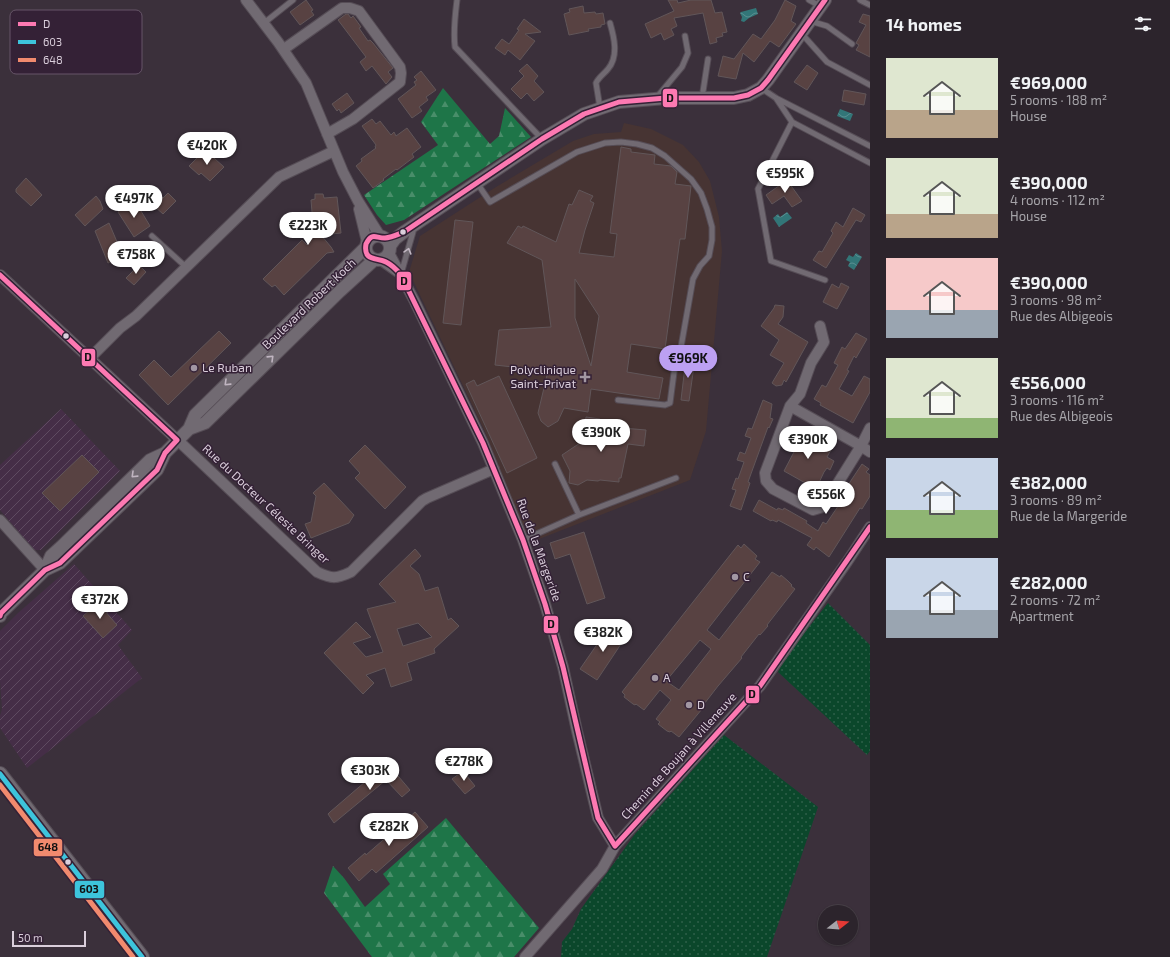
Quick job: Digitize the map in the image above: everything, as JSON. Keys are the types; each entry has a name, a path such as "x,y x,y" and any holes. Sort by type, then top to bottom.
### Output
{"main road":[{"path":"0,774 142,957"},
{"path":"0,789 9,798 133,957"}],"street":[{"path":"246,0 284,50 306,83 334,151 383,249 368,255 358,201"},
{"path":"760,88 768,80 823,3"},
{"path":"284,50 342,8 350,8 359,11 400,67 402,73 400,82 353,119 327,134"},
{"name":"Boulevard Robert Koch","path":"189,428 204,423 395,239 542,139 584,114 620,102 655,99 734,98 748,95 760,88"},
{"path":"90,358 120,328 136,316 279,178 334,151"},
{"name":"Boulevard Robert Koch","path":"1,611 45,570 51,556 60,546 150,460 165,453 189,428 195,415 366,245 372,237 383,249"},
{"name":"Rue de la Margeride","path":"383,249 391,266 401,275 483,443 523,540 545,604 563,667 598,818 615,846"},
{"name":"Rue du Docteur Céleste Bringer","path":"0,274 317,572 330,578 341,577 351,572 422,501 494,469"},
{"path":"820,326 824,342 811,363 800,394 790,406 765,473 766,481 773,489 813,510 823,507 861,446 870,428"},
{"path":"790,406 870,452"},
{"path":"0,520 45,570"},
{"name":"Chemin de Boujan à Villeneuve","path":"525,957 602,868 615,846 760,686 843,568 870,526"}],"lane":[{"path":"264,23 293,0"},
{"path":"457,0 454,17 455,47 542,139"},
{"path":"808,0 823,3"},
{"path":"860,0 870,5"},
{"path":"810,22 827,26 852,44"},
{"path":"600,108 596,83 614,60 615,47 610,23"},
{"path":"802,34 827,62 870,85"},
{"path":"655,99 682,67 688,53 686,36"},
{"path":"702,98 708,59"},
{"path":"760,88 776,98 870,146"},
{"path":"776,98 792,122 870,162"},
{"path":"792,122 758,189 771,261 825,280"},
{"path":"477,183 490,202 577,152 605,143 621,142 652,148 665,156 691,179 708,209 712,228 712,240 709,256 700,266 693,279 682,347 676,357 670,403 665,406 618,400"},
{"path":"401,275 413,232 408,229"},
{"path":"152,236 186,267"},
{"path":"555,464 579,515"},
{"path":"523,540 623,497 676,478"}],"shaded area":[{"name":"Polyclinique Saint-Privat","path":"624,123 651,129 683,145 699,162 710,181 719,217 722,251 706,431 690,480 529,543 485,432 409,272 420,236 496,187 573,141 594,134 621,132"},
{"path":"61,409 120,471 41,550 34,550 0,510 0,465"},
{"path":"74,564 132,630 118,645 142,678 27,768 0,728 0,716 2,709 0,680 0,631 18,613"}],"green space":[{"path":"443,88 490,144 499,136 505,108 531,137 404,220 386,225 377,215 364,195 438,145 421,122"},
{"path":"828,603 870,645 870,751 867,755 778,672 785,657"},
{"path":"724,735 818,807 767,957 561,957 562,942 572,929 581,909 635,834"},
{"path":"446,818 539,928 514,957 372,957 324,893 333,866 344,878 365,907 390,884 383,874"}],"water":[{"path":"756,8 758,14 744,22 741,21 741,12"},
{"path":"840,109 853,114 850,121 837,116"},
{"path":"787,212 792,218 779,227 773,218 778,214 780,217"},
{"path":"856,253 862,257 854,270 848,266 850,262 846,260 849,255 853,257"}],"building":[{"path":"306,0 313,10 311,11 314,15 300,25 290,12"},
{"path":"668,0 677,0 678,3 691,0 711,0 715,13 722,12 727,32 722,33 723,36 716,38 717,42 710,44 703,13 674,18 677,26 671,29 674,35 664,40 661,33 651,38 645,24 674,11"},
{"path":"785,0 796,6 791,21 796,24 779,47 770,41 754,62 743,53 736,79 718,76 723,56 734,59 753,34 761,39 775,20"},
{"path":"583,6 584,13 603,13 605,24 601,25 601,27 588,29 589,31 569,35 564,14 570,12 569,9"},
{"path":"348,14 351,18 353,16 361,27 359,28 368,41 370,40 373,43 393,68 388,72 392,77 386,84 372,66 366,71 360,62 366,57 338,20"},
{"path":"863,14 870,16 870,57 856,50 859,45 856,43 866,25 859,22"},
{"path":"524,19 541,32 525,34 535,41 520,60 508,50 505,55 495,48 502,39 509,44 519,30 517,29"},
{"path":"527,64 538,76 534,81 544,92 534,101 527,93 521,99 511,89 524,76 519,71"},
{"path":"807,65 818,73 807,90 794,82"},
{"path":"421,71 436,90 426,97 428,100 419,107 422,111 412,118 398,99 416,85 414,82 417,80 414,77"},
{"path":"844,90 866,94 864,105 842,101"},
{"path":"347,93 354,103 341,113 339,109 337,111 332,104"},
{"path":"372,119 376,124 380,121 391,135 394,132 396,136 407,128 421,147 412,154 414,157 397,170 396,169 373,188 356,166 362,161 361,159 376,148 376,145 362,126"},
{"path":"621,147 631,149 631,152 655,155 654,164 671,166 677,172 675,184 691,186 685,239 680,239 665,349 631,344 627,372 663,378 659,399 591,389 588,412 564,408 558,421 548,427 541,421 538,413 548,371 495,365 499,330 551,327 542,260 507,243 518,226 522,228 523,226 556,242 569,204 572,205 579,190 593,196 590,201 594,203 579,253 614,257 617,234 610,233","holes":["575,279 599,316 591,366 575,318"]},
{"path":"205,150 224,167 210,181 201,173 199,175 189,166"},
{"path":"26,178 42,195 31,206 16,192 16,189"},
{"path":"787,180 802,201 792,207 784,196 772,204 766,195"},
{"path":"168,193 176,201 163,214 153,205 161,197 163,198"},
{"path":"315,194 323,194 324,198 337,197 341,233 321,235 334,252 327,253 284,295 275,285 272,287 263,279 302,240 307,245 314,236 311,200 315,199"},
{"path":"96,196 103,209 85,226 75,215"},
{"path":"135,201 150,226 134,237 118,212"},
{"path":"853,208 865,215 861,222 856,220 826,268 813,260 819,251 822,252 833,233 831,231 836,222 843,227"},
{"path":"455,220 473,222 461,325 443,323"},
{"path":"109,223 123,256 108,263 95,231"},
{"path":"139,265 146,272 134,285 126,278"},
{"path":"841,283 849,287 837,309 823,302 832,284 839,288"},
{"path":"775,305 784,306 783,317 778,324 808,342 786,382 784,380 782,385 776,386 772,383 784,363 770,355 779,340 761,326"},
{"name":"Le Ruban","path":"219,331 231,343 168,405 139,375 154,360 171,377"},
{"path":"856,333 867,339 856,358 854,356 847,370 849,371 839,389 852,396 864,376 870,379 870,392 853,423 820,405 821,403 814,399 822,385 826,387 838,365 834,363 842,347 845,349"},
{"path":"686,358 695,359 689,401 681,400"},
{"path":"499,376 537,458 507,473 466,384 474,380 477,386"},
{"path":"763,400 772,404 770,418 773,419 769,428 768,427 748,482 750,483 741,510 730,506 736,490 732,489 736,478 738,479 744,462 737,460 740,452 745,454 751,438 745,436 748,428 752,429"},
{"path":"586,417 600,419 599,426 646,430 644,446 628,444 619,482 587,480 578,485 569,483 570,471 562,455 583,441"},
{"path":"794,429 808,433 805,441 821,446 823,443 832,448 827,457 834,461 830,470 827,468 824,472 816,489 784,471 795,450 788,448"},
{"path":"365,445 406,487 385,509 355,478 360,473 349,461"},
{"path":"82,455 99,472 60,511 42,493"},
{"path":"862,464 869,469 866,472 870,475 870,496 862,509 860,508 829,557 816,547 814,550 807,545 812,538 778,520 777,522 771,521 753,511 759,500 777,510 778,508 783,510 784,508 807,521 806,523 818,531 823,522 826,524 849,490 846,488"},
{"path":"324,483 354,515 349,523 311,538 305,524 311,522 316,496 313,493"},
{"path":"584,532 605,598 587,604 570,554 555,559 550,543"},
{"path":"744,544 757,556 755,559 760,562 707,630 719,640 772,572 780,577 781,575 795,589 767,625 768,626 760,635 759,634 741,657 742,658 718,686 701,708 702,709 679,737 671,731 667,731 658,724 660,722 656,719 671,700 660,690 644,710 624,697 625,695 622,692 738,545 741,548","holes":["700,640 711,649 679,690 666,681"]},
{"path":"415,549 421,556 410,566 419,574 425,591 438,587 448,620 451,618 459,626 434,649 435,653 407,663 412,680 391,687 385,668 366,675 374,683 363,694 324,653 356,622 371,637 353,643 366,657 383,652 367,609 396,602 379,584","holes":["418,623 432,637 403,646 397,629"]},
{"path":"98,603 117,625 103,638 83,616"},
{"path":"614,626 627,635 597,680 580,669 607,630 610,632"},
{"path":"387,763 410,790 402,797 386,780 334,823 328,814"},
{"path":"463,771 475,786 465,794 452,779"},
{"path":"415,812 428,827 376,873 372,869 359,881 348,868 365,853 366,855"}],"transit line":[{"name":"D","path":"615,846 598,818 563,667 545,604 523,540 483,443 401,275 388,263 369,256 367,254 366,244 368,240 374,236 387,238 404,232 542,139 584,114 619,102 666,98 734,98 748,95 761,88 768,80 825,0"},
{"name":"D","path":"0,275 177,440"},
{"name":"D","path":"0,616 1,613 45,570 60,563 157,470 165,453 177,440"},
{"name":"D","path":"615,846 760,686 870,527"},
{"name":"603","path":"0,774 142,957"},
{"name":"648","path":"0,785 133,957"}],"place":[{"name":"Le Ruban","path":"194,368"},
{"name":"Polyclinique Saint-Privat","path":"585,377"},
{"name":"C","path":"735,577"},
{"name":"A","path":"655,678"},
{"name":"D","path":"689,705"}]}
